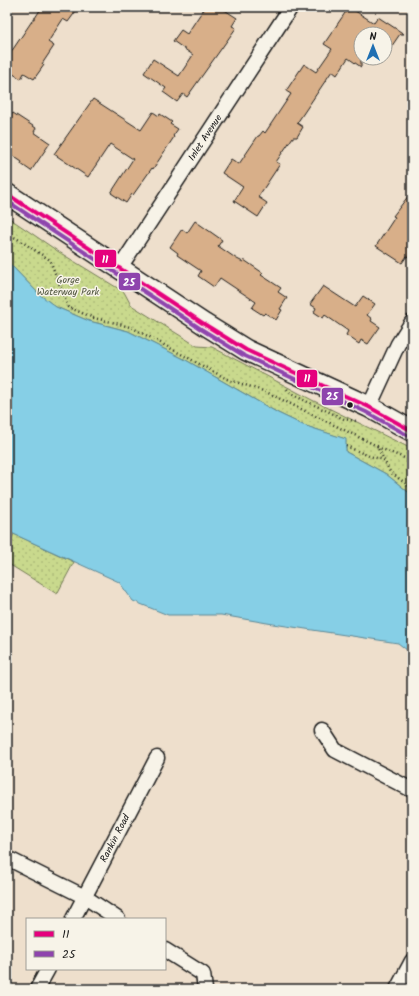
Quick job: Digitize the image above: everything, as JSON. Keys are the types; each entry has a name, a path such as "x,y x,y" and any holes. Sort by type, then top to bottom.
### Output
{"main road":[{"path":"7,194 246,350 369,407 412,431"}],"street":[{"name":"Inlet Avenue","path":"120,269 291,7"},
{"path":"369,407 398,344 412,322"},
{"path":"322,730 335,750 412,790"},
{"name":"Rankin Road","path":"74,918 157,758"},
{"path":"7,858 85,897 116,918"},
{"path":"166,951 203,974 207,989"},
{"path":"397,989 412,961"},
{"path":"37,989 47,970"}],"path":[{"path":"7,234 16,238 50,260 68,307 94,318 133,328 227,380 266,392 377,446 412,461"},
{"path":"346,446 369,456 384,460"},
{"path":"377,446 390,472 412,488"}],"green space":[{"name":"Gorge Waterway Park","path":"7,215 59,252 124,292 131,305 197,346 212,347 312,400 412,449 412,495 386,474 346,452 345,439 303,425 278,413 184,359 128,331 89,321 56,307 39,294 7,261"},
{"path":"14,534 74,562 57,594 7,563 7,547"}],"water":[{"path":"7,261 39,294 56,307 89,321 128,331 184,359 278,413 303,425 346,439 346,452 386,474 412,495 412,654 398,643 221,615 168,615 133,601 119,582 7,531"}],"building":[{"path":"42,7 79,7 68,22 63,19 48,42 54,46 42,64 44,65 34,79 24,73 21,79 7,70 7,58"},
{"path":"205,7 220,7 237,18 232,26 236,28 187,97 183,94 177,102 163,92 166,88 144,73 153,59 179,76 193,55 173,41 181,30 187,34"},
{"path":"349,7 374,23 378,17 392,26 353,26 353,61 348,58 337,75 332,71 297,123 303,127 297,137 293,137 276,162 280,164 258,197 267,203 258,217 234,201 243,187 222,173 231,159 239,164 258,136 263,131 265,133 291,94 286,91 304,64 316,72 332,49 324,44"},
{"path":"393,27 404,34 400,34 393,44"},
{"path":"93,99 141,130 153,112 159,116 160,114 172,122 170,124 178,129 153,169 152,168 126,203 111,193 133,159 110,144 88,177 54,154"},
{"path":"13,113 36,128 34,132 50,143 31,171 21,164 22,162 7,152 7,121"},
{"path":"412,191 412,259 407,256 402,263 376,246 395,217 393,216"},
{"path":"195,221 222,240 218,246 237,259 243,262 244,260 263,273 261,275 281,288 278,292 287,298 280,309 282,310 276,320 265,313 263,315 252,308 256,302 220,278 214,287 198,276 201,271 177,255 178,253 170,247 182,229 187,233"},
{"path":"323,286 355,307 363,296 375,304 367,315 372,319 371,321 380,327 368,344 361,340 359,344 346,335 348,331 325,315 323,318 314,312 316,308 310,304"}],"transit line":[{"name":"11","path":"7,194 246,350 369,407 412,431"},
{"name":"25","path":"7,201 243,355 366,412 409,436"}]}
